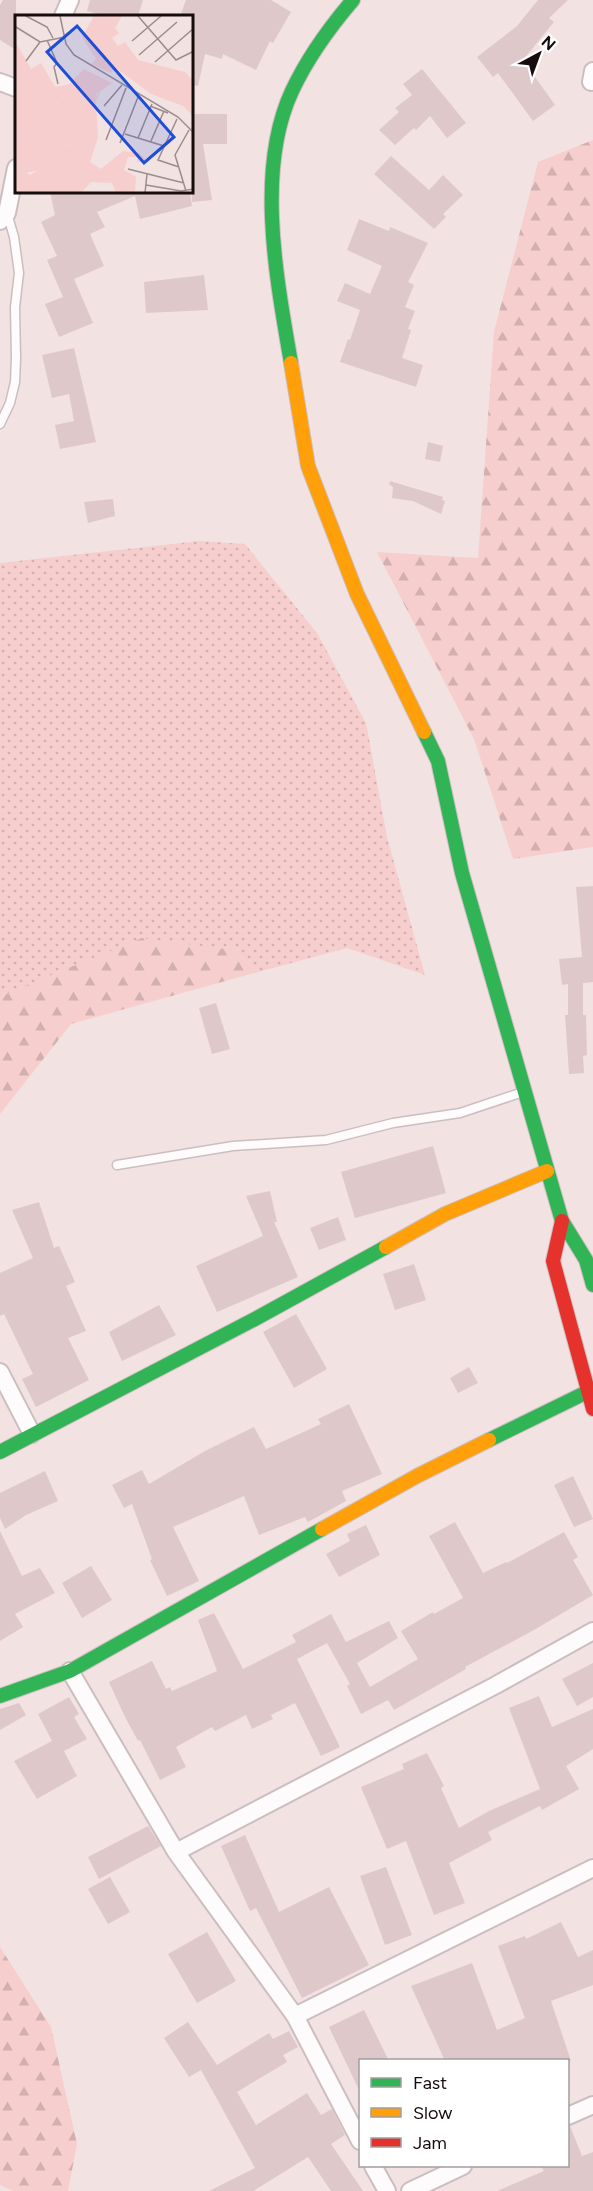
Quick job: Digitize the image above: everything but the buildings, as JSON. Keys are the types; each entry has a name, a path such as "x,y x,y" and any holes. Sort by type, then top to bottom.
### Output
{"street":[{"path":"63,15 69,0"},
{"path":"353,0 326,32 291,93 278,135 271,191 278,290 308,466 357,594 438,761 462,873 547,1171 562,1221 586,1260 593,1285"},
{"path":"0,82 15,88"},
{"path":"4,217 15,172"},
{"path":"0,1452 255,1319 445,1214 547,1171"},
{"path":"562,1221 553,1261 593,1409"},
{"path":"0,1372 32,1434"},
{"path":"0,1696 70,1671 417,1476 587,1392"},
{"path":"176,1852 496,1685 593,1631"},
{"path":"70,1671 176,1852 295,2016 359,2139"},
{"path":"295,2016 593,1868"},
{"path":"569,2115 593,2105"},
{"path":"375,2167 387,2191"},
{"path":"410,2191 461,2167"}],"lane":[{"path":"0,424 10,403 15,382 15,308 19,273 14,237 4,217"},
{"path":"117,1165 233,1146 326,1140 393,1123 460,1113 525,1091"}],"green space":[{"path":"593,140 593,847 513,859 474,739 377,552 478,558 494,332 538,162"},
{"path":"199,541 245,544 317,633 366,723 387,837 425,975 347,948 258,972 232,950 12,991 0,998 0,563"},
{"path":"142,938 232,950 258,972 71,1024 0,1114 0,998"},
{"path":"0,1947 51,2027 77,2144 68,2191 13,2191 0,2185"}],"traffic: fast":[{"path":"291,363 275,262 272,226 274,155 281,122 298,78 319,43 353,0"},
{"path":"424,732 438,761 462,873 562,1221 586,1260 593,1285"},
{"path":"0,1452 255,1319 386,1247"},
{"path":"489,1440 587,1392"},
{"path":"0,1696 70,1671 322,1529"}],"traffic: slow":[{"path":"291,363 308,466 357,594 424,732"},
{"path":"386,1247 445,1214 547,1171"},
{"path":"322,1529 417,1476 489,1440"}],"traffic: jam":[{"path":"562,1221 553,1261 593,1409"}]}
